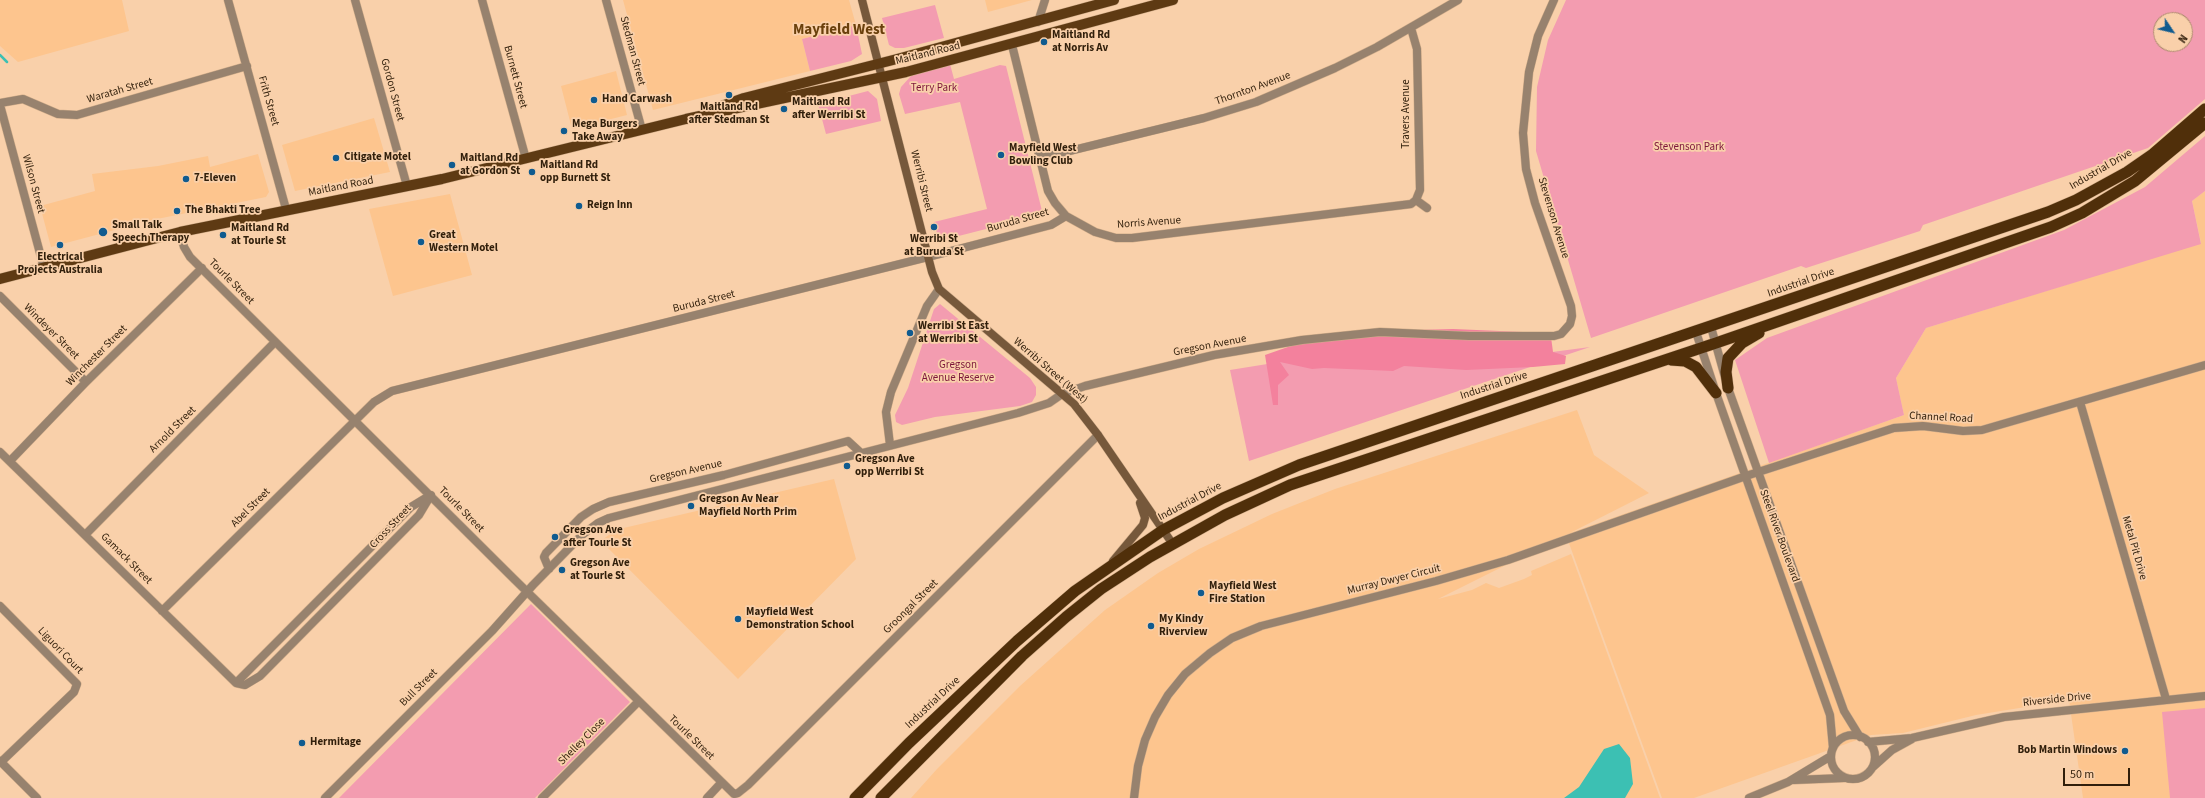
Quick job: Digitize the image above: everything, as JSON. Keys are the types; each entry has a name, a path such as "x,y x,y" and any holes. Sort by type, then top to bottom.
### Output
{"highway":[{"name":"Industrial Drive","path":"855,798 909,743 1017,641 1075,591 1108,566 1163,530 1255,483 1299,465 2040,215 2076,200 2127,172 2152,154 2205,109"},
{"path":"881,798 1044,636 1101,589 1172,543 1225,515 1290,485 1716,343 1804,311 2044,230 2082,213 2135,181 2205,123"},
{"path":"1728,388 1726,365 1728,358 1734,350 1751,337 1804,311"},
{"path":"1655,363 1677,359 1690,363 1700,371 1716,393"}],"main road":[{"name":"Werribi Street","path":"862,0 880,64 928,257 939,289"},
{"name":"Maitland Road","path":"686,120 744,98 880,64 1114,0"},
{"name":"Maitland Road","path":"0,279 180,232 286,209 407,186 526,159 642,130 883,77 1012,45 1173,0"},
{"name":"Werribi Street (West)","path":"939,289 1074,404 1098,435 1129,483 1172,543"},
{"path":"1108,566 1144,522 1144,514 1129,483"}],"street":[{"name":"Frith Street","path":"228,0 286,209"},
{"name":"Gordon Street","path":"355,0 407,186"},
{"name":"Burnett Street","path":"482,0 526,159"},
{"name":"Stedman Street","path":"606,0 642,130"},
{"path":"1038,22 1045,0"},
{"name":"Thornton Avenue","path":"1041,158 1204,118 1256,102 1335,68 1411,28 1458,0"},
{"name":"Stevenson Avenue","path":"1551,1 1538,36 1529,72 1522,133 1526,169 1535,203 1570,306 1572,316 1570,324"},
{"name":"Travers Avenue","path":"1411,28 1417,49 1420,190 1416,200"},
{"name":"Norris Avenue","path":"1012,45 1048,191 1055,203 1066,216 1095,232 1116,238 1132,238 1389,208 1411,204 1416,200"},
{"name":"Waratah Street","path":"0,104 23,99 58,114 77,115 247,66"},
{"name":"Wilson Street","path":"0,104 44,268"},
{"path":"1416,200 1427,208"},
{"name":"Buruda Street","path":"355,420 374,402 392,391 928,257 1051,225 1066,216"},
{"name":"Tourle Street","path":"180,232 186,252 275,342 721,784 730,792 738,794"},
{"name":"Winchester Street","path":"10,461 86,382 202,268"},
{"path":"890,445 886,412 891,392 927,306 939,289"},
{"name":"Windeyer Street","path":"0,296 86,382"},
{"name":"Gregson Avenue","path":"527,592 586,532 609,518 1018,413 1049,403 1062,394 1085,386 1214,354 1302,340 1380,332 1469,336 1554,336 1561,334 1570,324"},
{"name":"Steel River Boulevard","path":"1711,327 1728,388 1844,711 1860,737"},
{"name":"Steel River Boulevard","path":"1696,332 1716,393 1830,715 1832,752"},
{"name":"Arnold Street","path":"86,534 275,342"},
{"name":"Channel Road","path":"1746,476 1894,428 1923,426 1970,431 2080,402 2205,365"},
{"name":"Metal Pit Drive","path":"2080,402 2166,699"},
{"name":"Abel Street","path":"162,611 355,420"},
{"name":"Groongal Street","path":"738,794 1098,435"},
{"name":"Gregson Avenue","path":"549,569 544,558 546,553 581,517 593,509 610,502 724,475 848,441 860,453"},
{"name":"Gamack Street","path":"0,452 86,534 236,683"},
{"name":"Murray Dwyer Circuit","path":"1134,798 1138,766 1145,740 1155,717 1168,695 1190,670 1210,653 1232,638 1261,626 1436,581 1508,560 1746,476"},
{"name":"Cross Street","path":"236,683 412,507 431,495"},
{"name":"Cross Street","path":"236,683 245,685 260,676 419,515 431,495"},
{"name":"Bull Street","path":"325,798 492,631 527,592"},
{"name":"Liguori Court","path":"0,606 77,684 74,692 1,762"},
{"name":"Riverside Drive","path":"1868,742 1912,738 2004,718 2166,699 2205,696"},
{"name":"Shelley Close","path":"542,798 638,702"},
{"path":"1749,798 1788,782 1805,778 1844,778 1852,780 1860,778 1872,768 1874,759 1873,750 1868,742 1860,737 1845,737 1838,741 1832,752 1788,782"},
{"name":"Riverside Drive","path":"1872,768 1892,750 1912,738"},
{"path":"1832,752 1834,769 1844,778"},
{"path":"1,762 37,798"},
{"path":"707,798 721,784"}],"shaded area":[{"path":"0,0 122,0 129,31 18,62 0,46"},
{"path":"623,0 849,0 856,25 802,39 810,71 653,110"},
{"path":"985,0 1032,0 988,12"},
{"name":"Hand Carwash","path":"616,71 627,115 572,129 561,86"},
{"name":"Citigate Motel","path":"374,118 390,172 295,191 282,145"},
{"path":"258,154 269,192 266,197 152,220 51,247 40,206 95,191 92,174 158,166 208,156 210,167"},
{"path":"2205,191 2205,798 2083,798 2069,700 1976,715 1903,733 1871,735 1694,798 1662,798 1566,535 1438,599 1472,590 1486,583 1499,588 1524,579 1532,575 1531,571 1571,554 1660,798 911,798 937,769 1020,686 1105,610 1158,573 1199,549 1272,514 1335,489 1577,410 1594,455 1649,493 1570,533 1904,415 1896,378 1926,328 2201,243 2192,201"},
{"name":"Great Western Motel","path":"450,194 472,275 393,296 369,209"},
{"path":"1453,329 1523,332 1551,337 1553,352 1566,356 1565,364 1466,370 1404,366 1393,371 1324,368 1312,369 1280,362 1289,375 1278,385 1278,405 1273,405 1265,355 1305,341 1341,332"},
{"name":"Mayfield West Demonstration School","path":"834,479 856,559 738,679 601,541 615,530"}],"green space":[{"name":"Stevenson Park","path":"1566,0 2205,0 2205,99 2148,148 1923,225 1920,231 1806,268 1801,266 1591,338 1536,151 1537,87 1548,40"},
{"path":"935,5 944,38 904,48 895,48 889,45 882,18"},
{"path":"856,25 862,54 851,61 810,71 802,39"},
{"name":"Mayfield West Bowling Club","path":"950,64 954,79 1000,65 1006,66 1042,211 1037,216 939,241 934,222 987,209 960,102 905,114 899,94 901,87 911,76"},
{"path":"868,91 877,99 881,121 826,134 818,104"},
{"path":"2205,136 2205,191 2192,201 2201,244 1926,328 1896,378 1904,415 1769,463 1735,360 1767,338 2064,230 2145,187"},
{"name":"Gregson Avenue Reserve","path":"940,304 1030,378 1036,387 1036,395 1032,402 1020,406 935,417 902,425 896,422 895,415 908,388 934,309"},
{"path":"1590,347 1249,461 1230,370 1286,361 1537,354"},
{"path":"531,604 630,702 535,798 339,798"},
{"path":"2205,708 2205,798 2170,798 2162,712"}],"water":[{"path":"1619,744 1630,758 1633,784 1625,798 1564,798 1579,787 1604,749"}],"waterway":[{"path":"0,55 7,62"}],"place":[{"name":"Maitland Rd at Norris Av","path":"1044,42"},
{"name":"Maitland Rd after Stedman St","path":"729,95"},
{"name":"Hand Carwash","path":"594,100"},
{"name":"Maitland Rd after Werribi St","path":"784,109"},
{"name":"Mega Burgers Take Away","path":"564,131"},
{"name":"Mayfield West Bowling Club","path":"1001,155"},
{"name":"Citigate Motel","path":"336,158"},
{"name":"Maitland Rd at Gordon St","path":"452,165"},
{"name":"Maitland Rd opp Burnett St","path":"532,172"},
{"name":"7-Eleven","path":"186,179"},
{"name":"Reign Inn","path":"579,206"},
{"name":"The Bhakti Tree","path":"177,211"},
{"name":"Werribi St at Buruda St","path":"934,227"},
{"name":"Small Talk Speech Therapy","path":"103,232"},
{"name":"Maitland Rd at Tourle St","path":"223,235"},
{"name":"Great Western Motel","path":"421,242"},
{"name":"Electrical Projects Australia","path":"60,245"},
{"name":"Werribi St East at Werribi St","path":"910,333"},
{"name":"Gregson Ave opp Werribi St","path":"847,466"},
{"name":"Gregson Av Near Mayfield North Prim","path":"691,506"},
{"name":"Gregson Ave after Tourle St","path":"555,537"},
{"name":"Gregson Ave at Tourle St","path":"562,570"},
{"name":"Mayfield West Fire Station","path":"1201,593"},
{"name":"Mayfield West Demonstration School","path":"738,619"},
{"name":"My Kindy Riverview","path":"1151,626"},
{"name":"Hermitage","path":"302,743"},
{"name":"Bob Martin Windows","path":"2125,751"}],"district":[{"name":"Mayfield West","path":"839,31"}],"park label":[{"name":"Terry Park","path":"934,89"}]}
